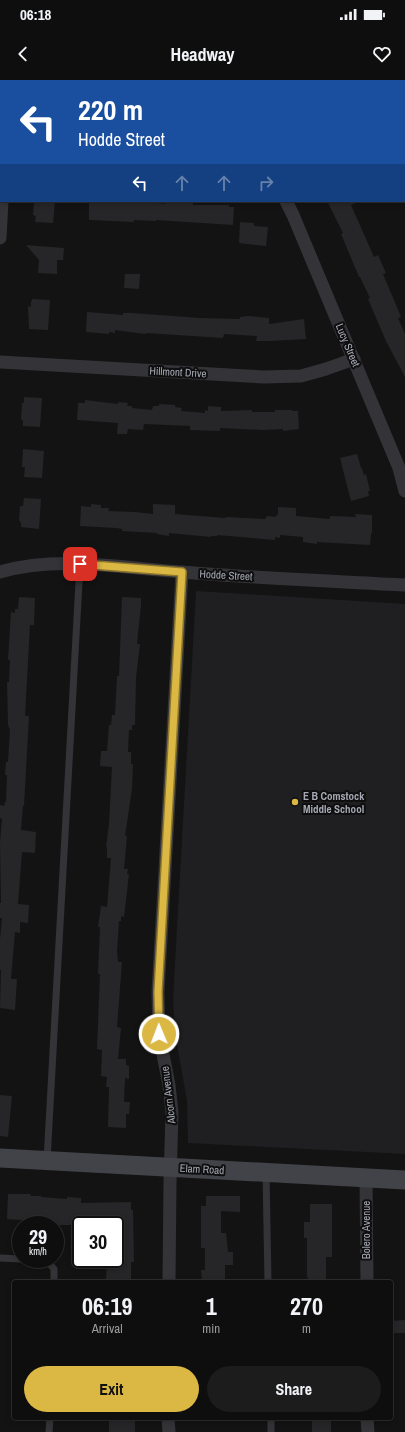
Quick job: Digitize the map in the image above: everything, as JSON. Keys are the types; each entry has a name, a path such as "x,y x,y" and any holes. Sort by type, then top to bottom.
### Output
{"street":[{"path":"0,238 2,202"},
{"name":"Lucy Street","path":"286,202 399,468 405,491"},
{"name":"Hillmont Drive","path":"0,362 264,377 301,376 354,359"},
{"name":"Hodde Street","path":"0,572 16,567 80,564 182,572 405,585"},
{"name":"Alcorn Avenue","path":"169,1280 172,1112 169,1085 159,1034 158,992 182,572"},
{"name":"Elam Road","path":"0,1158 405,1180"},
{"name":"Bolero Avenue","path":"366,1178 367,1280"},
{"path":"168,1420 169,1432"},
{"path":"368,1420 368,1432"}],"lane":[{"path":"47,1160 80,564"},
{"path":"266,1172 268,1280"},
{"path":"0,1258 12,1259"},
{"path":"53,1268 54,1280"},
{"path":"49,1432 50,1420"},
{"path":"271,1420 271,1432"}],"shaded area":[{"name":"E B Comstock Middle School","path":"196,591 405,604 405,1154 188,1143 187,1101 175,1033 173,999"}],"building":[{"path":"34,202 55,202 53,223 35,222 36,216 33,215"},
{"path":"89,202 153,202 165,204 165,202 188,202 193,203 193,205 229,205 229,207 234,207 233,225 156,220 134,220 134,222 89,220"},
{"path":"328,202 358,202 351,205 374,257 378,255 386,273 383,274 401,317 398,318 405,334 405,377 386,341 368,299 370,298 359,277 341,234 343,233"},
{"path":"240,222 254,223 254,226 268,227 266,246 239,243"},
{"path":"26,245 64,248 63,260 57,260 57,274 38,273 39,260"},
{"path":"125,274 140,274 139,289 124,288"},
{"path":"32,299 50,300 48,330 29,329 28,306 31,307"},
{"path":"87,312 123,315 123,313 131,313 200,318 240,319 240,317 248,316 269,318 269,324 304,319 306,339 256,341 257,336 224,334 223,338 145,334 115,330 115,333 109,332 109,334 86,332"},
{"path":"24,397 42,398 40,427 23,426 23,420 21,420 22,403 24,403"},
{"path":"85,400 118,404 118,402 128,403 127,406 132,406 132,408 152,410 153,406 159,406 159,404 175,405 175,407 182,408 181,411 205,413 205,410 208,411 208,406 221,407 221,411 252,410 252,412 275,412 275,410 292,410 298,411 299,429 283,431 283,429 262,430 220,428 220,431 190,430 190,426 144,424 143,430 128,429 127,434 117,434 118,423 77,420 78,403 85,403"},
{"path":"23,449 44,451 42,478 24,477 25,467 22,467"},
{"path":"357,454 364,475 366,474 370,491 368,491 369,496 351,501 340,458"},
{"path":"24,498 41,499 39,529 21,527 21,522 19,521 20,506 23,506"},
{"path":"91,504 101,505 101,508 109,508 108,511 153,514 153,504 175,505 175,514 225,518 265,519 267,516 276,517 276,515 278,515 278,507 296,508 296,516 330,519 330,516 356,517 355,514 372,515 372,533 370,545 317,542 317,544 303,542 303,537 280,535 280,538 275,537 275,540 217,535 211,537 169,533 169,536 157,533 122,531 122,529 116,528 80,526 81,506 91,507"},
{"path":"19,597 35,598 34,625 30,625 25,716 29,716 24,806 23,805 21,830 36,832 35,853 22,852 18,904 29,905 28,923 20,922 20,933 15,932 11,979 17,979 15,1010 0,1008 0,939 2,918 0,918 0,842 2,819 0,818 0,805 4,806 6,802 7,775 5,775 6,762 8,762 10,729 8,724 7,682 9,682 10,660 8,660 11,612 15,613 15,609 18,609"},
{"path":"122,597 141,598 137,644 140,644 136,678 135,725 132,725 132,730 129,730 128,752 131,752 131,764 133,764 132,789 125,836 127,836 124,869 128,869 127,874 129,874 124,917 121,916 121,921 119,921 117,951 118,962 122,962 117,1027 121,1028 118,1059 126,1059 126,1065 129,1066 129,1079 125,1078 124,1102 130,1102 129,1114 126,1114 126,1128 108,1127 109,1087 106,1087 107,1077 101,1076 102,1050 97,1049 100,974 98,974 100,927 98,927 101,906 107,907 111,858 107,858 106,847 109,824 112,767 100,766 101,751 107,751 109,725 111,725 112,715 115,715 117,676 119,676"},
{"path":"0,1095 12,1096 8,1137 0,1136"},
{"path":"8,1194 31,1194 30,1196 67,1199 67,1197 81,1198 81,1203 131,1202 131,1210 133,1210 134,1262 131,1262 131,1280 106,1280 107,1268 124,1268 124,1216 72,1216 72,1225 64,1225 64,1216 12,1216 12,1219 7,1219"},
{"path":"206,1196 240,1196 240,1212 221,1211 221,1233 226,1233 228,1252 233,1252 233,1265 225,1265 225,1280 202,1280 201,1270 205,1270 205,1248 201,1248 201,1206 206,1206"},
{"path":"310,1204 332,1204 332,1257 326,1257 326,1280 308,1280 307,1277 307,1238 304,1238 304,1222 310,1222"},
{"path":"405,1320 405,1333 393,1333 393,1321"},
{"path":"109,1420 135,1420 135,1432 109,1432"},
{"path":"312,1420 331,1420 331,1432 312,1432"}],"place":[{"name":"E B Comstock Middle School","path":"295,802"}],"route":[{"path":"80,564 182,572 158,992 159,1034"}]}
